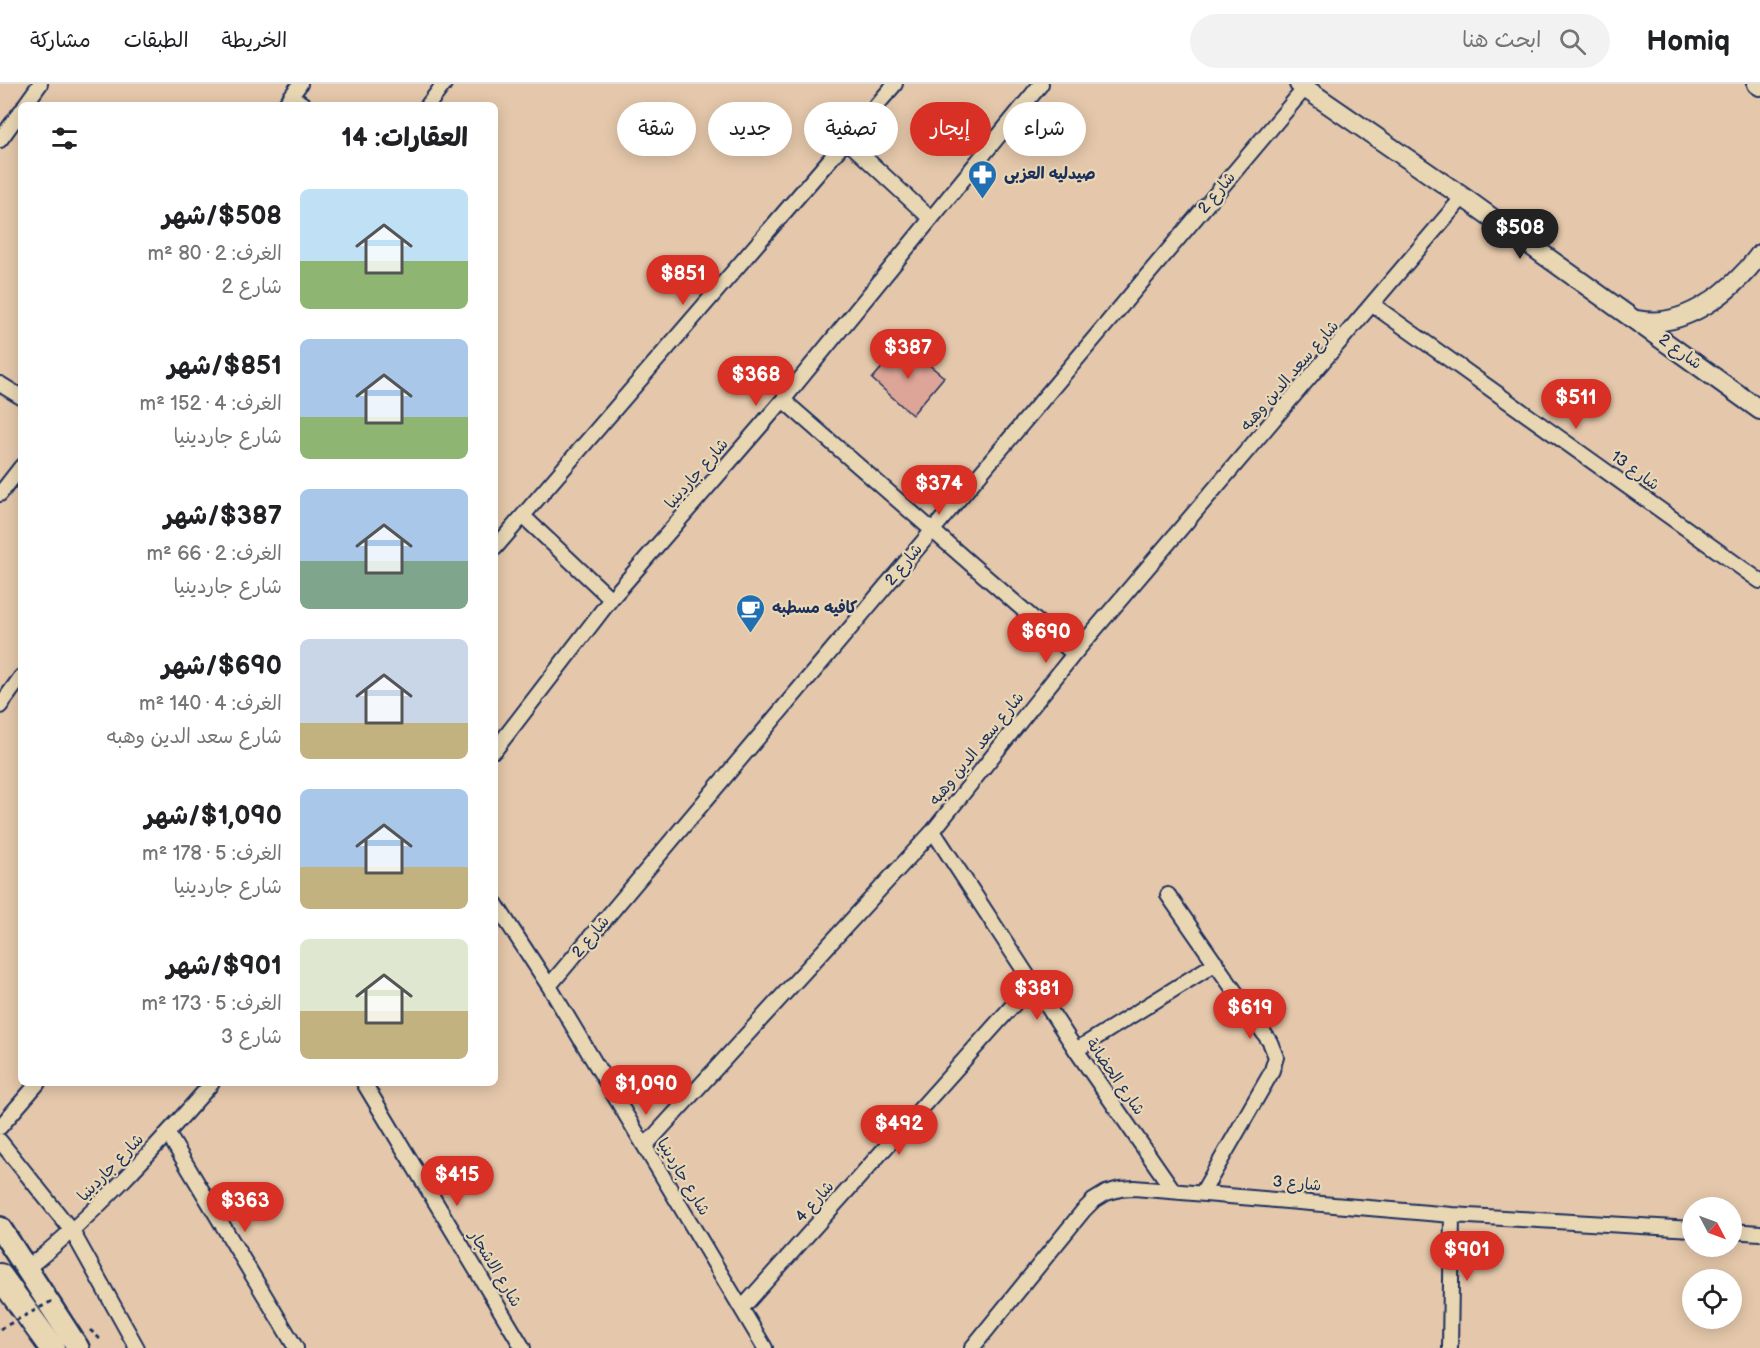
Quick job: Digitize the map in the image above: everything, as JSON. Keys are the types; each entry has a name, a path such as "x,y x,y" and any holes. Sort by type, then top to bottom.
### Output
{"highway":[{"path":"0,1276 52,1348"}],"main road":[{"path":"0,1228 78,1348"}],"street":[{"path":"27,102 40,84"},
{"path":"288,101 300,84"},
{"path":"430,102 444,84"},
{"path":"880,102 895,84"},
{"name":"شارع جاردينيا","path":"498,746 611,599 783,400 1041,84"},
{"name":"شارع 2","path":"549,986 933,532 1302,86 1463,197 1760,410"},
{"path":"0,140 18,115"},
{"path":"498,545 834,156"},
{"path":"863,156 931,219"},
{"name":"شارع سعد الدين وهبه","path":"645,1146 933,831 1074,654 1463,197"},
{"path":"1635,320 1651,323 1671,319 1708,303 1739,278 1760,254"},
{"name":"شارع 13","path":"1373,305 1760,581"},
{"path":"0,384 18,395"},
{"path":"783,400 1074,654"},
{"path":"0,494 18,471"},
{"path":"523,516 611,599"},
{"path":"0,706 18,681"},
{"name":"شارع الحضانة","path":"933,831 1076,1050 1173,1190"},
{"path":"1168,895 1270,1042 1276,1057 1270,1073 1202,1193"},
{"name":"شارع جاردينيا","path":"498,908 549,986 765,1348"},
{"path":"1076,1050 1216,963"},
{"name":"شارع 4","path":"743,1308 1032,984"},
{"path":"0,1127 35,1086"},
{"name":"شارع جاردينيا","path":"26,1269 72,1232 168,1134 209,1086"},
{"name":"شارع الاشجار","path":"366,1086 523,1348"},
{"path":"168,1134 296,1348"},
{"path":"0,1141 72,1232 137,1348"},
{"name":"شارع 3","path":"972,1348 1083,1211 1106,1193 1120,1189 1173,1190 1452,1215 1682,1228"},
{"path":"1450,1348 1452,1215"},
{"path":"1742,1232 1760,1233"}],"path":[{"path":"0,1329 54,1300"}],"building":[{"path":"900,347 919,362 923,360 944,377 912,415 872,379"}],"place":[{"name":"صيدليه العزبى","path":"983,200"},
{"name":"كافيه مسطبه","path":"751,634"}]}
